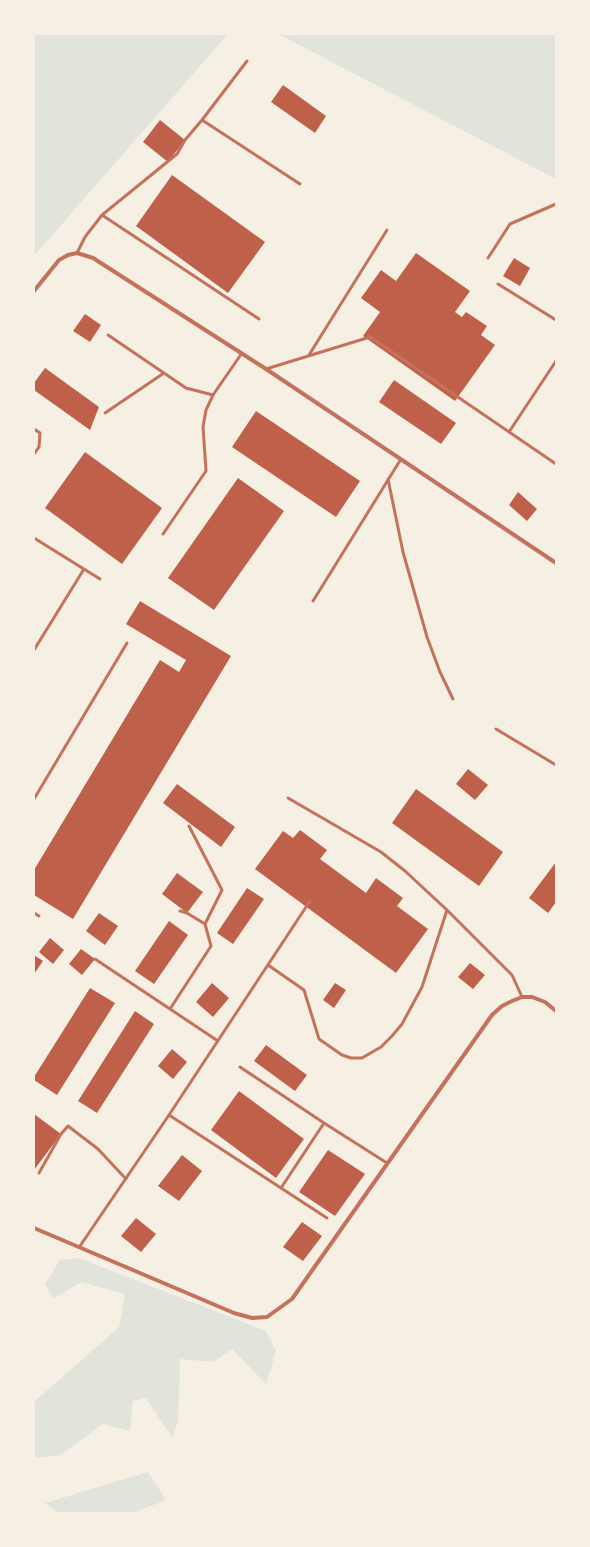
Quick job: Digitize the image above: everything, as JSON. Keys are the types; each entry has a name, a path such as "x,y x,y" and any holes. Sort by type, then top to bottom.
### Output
{"street":[{"path":"34,291 59,260 68,255 77,253 103,263 266,369 556,563"},
{"path":"34,1228 80,1246 234,1313 252,1318 267,1317 292,1298 485,1024 502,1006 522,997 532,997 545,1002 556,1011"}],"lane":[{"path":"77,253 85,237 102,215 176,154 185,140 247,61"},
{"path":"202,120 300,184"},
{"path":"488,258 510,224 556,204"},
{"path":"102,215 259,319"},
{"path":"309,355 387,230"},
{"path":"498,284 556,320"},
{"path":"108,335 186,388 213,395"},
{"path":"266,369 370,337 556,464"},
{"path":"163,534 206,470 203,427 206,410 213,395 242,354"},
{"path":"508,432 556,361"},
{"path":"105,413 164,373"},
{"path":"34,429 40,433 39,447 34,454"},
{"path":"313,601 401,459"},
{"path":"388,479 403,552 427,637 440,672 453,699"},
{"path":"34,538 100,579"},
{"path":"34,650 84,569"},
{"path":"34,799 127,643"},
{"path":"496,730 556,765"},
{"path":"288,798 381,852 405,871 447,910 512,975 522,997"},
{"path":"170,1009 211,946 205,924 222,890 189,826"},
{"path":"80,1246 170,1115 310,900"},
{"path":"268,965 304,990 319,1039 342,1056 362,1058 381,1047 392,1036 408,1013 422,987 447,910"},
{"path":"180,911 187,913 205,924"},
{"path":"34,913 39,916"},
{"path":"95,959 218,1041"},
{"path":"240,1067 387,1163"},
{"path":"170,1115 327,1218"},
{"path":"281,1188 324,1123"},
{"path":"39,1173 61,1134 68,1126 98,1149 126,1179"}],"shaded area":[{"path":"34,34 228,34 34,256"},
{"path":"278,34 556,34 556,179"},
{"path":"79,1258 266,1331 276,1351 266,1384 232,1349 213,1362 180,1359 178,1422 172,1437 146,1398 133,1401 130,1431 103,1424 60,1455 34,1458 34,1402 119,1327 125,1294 81,1282 53,1299 45,1284 60,1260"},
{"path":"148,1472 166,1500 133,1513 58,1513 45,1503"}],"building":[{"path":"283,85 326,116 315,133 271,102"},
{"path":"160,120 185,140 168,162 143,142"},
{"path":"172,175 265,242 228,293 136,226"},
{"path":"416,253 470,291 455,312 462,317 466,312 487,326 481,335 495,345 455,401 363,336 380,312 361,298 381,270 396,281"},
{"path":"514,258 530,268 520,286 503,276"},
{"path":"85,314 101,325 90,342 73,331"},
{"path":"45,368 99,407 90,430 34,390 34,383"},
{"path":"394,380 456,423 441,444 379,402"},
{"path":"256,411 360,481 336,517 232,447"},
{"path":"85,452 162,508 122,564 45,508"},
{"path":"238,478 284,511 214,610 168,578"},
{"path":"518,492 537,509 527,521 509,505"},
{"path":"140,601 231,656 73,919 34,895 34,870 160,660 179,672 186,660 126,624"},
{"path":"468,769 488,785 475,800 456,784"},
{"path":"177,784 235,827 221,847 163,803"},
{"path":"416,789 503,852 479,886 392,823"},
{"path":"300,830 327,850 320,859 366,893 376,878 403,898 397,906 428,929 396,973 255,869 283,831 293,838"},
{"path":"556,862 556,902 548,913 529,898"},
{"path":"177,873 203,892 187,913 162,894"},
{"path":"247,888 264,899 233,944 217,933"},
{"path":"99,913 118,926 105,945 86,931"},
{"path":"169,921 188,935 154,984 135,971"},
{"path":"50,938 64,950 53,964 39,952"},
{"path":"81,949 95,959 82,975 69,964"},
{"path":"34,955 43,961 34,974"},
{"path":"470,963 485,975 473,989 458,977"},
{"path":"212,983 229,998 213,1017 196,1002"},
{"path":"335,983 346,990 334,1008 323,1000"},
{"path":"90,988 115,1003 57,1095 34,1080 34,1077"},
{"path":"135,1011 154,1024 97,1113 78,1101"},
{"path":"266,1045 307,1075 295,1091 254,1061"},
{"path":"172,1049 187,1062 173,1079 158,1066"},
{"path":"239,1091 304,1139 276,1178 211,1130"},
{"path":"34,1114 61,1134 34,1170"},
{"path":"328,1150 365,1174 335,1216 299,1192"},
{"path":"182,1155 202,1171 179,1201 158,1186"},
{"path":"136,1218 156,1234 141,1252 121,1236"},
{"path":"302,1222 322,1236 303,1261 283,1247"}]}
